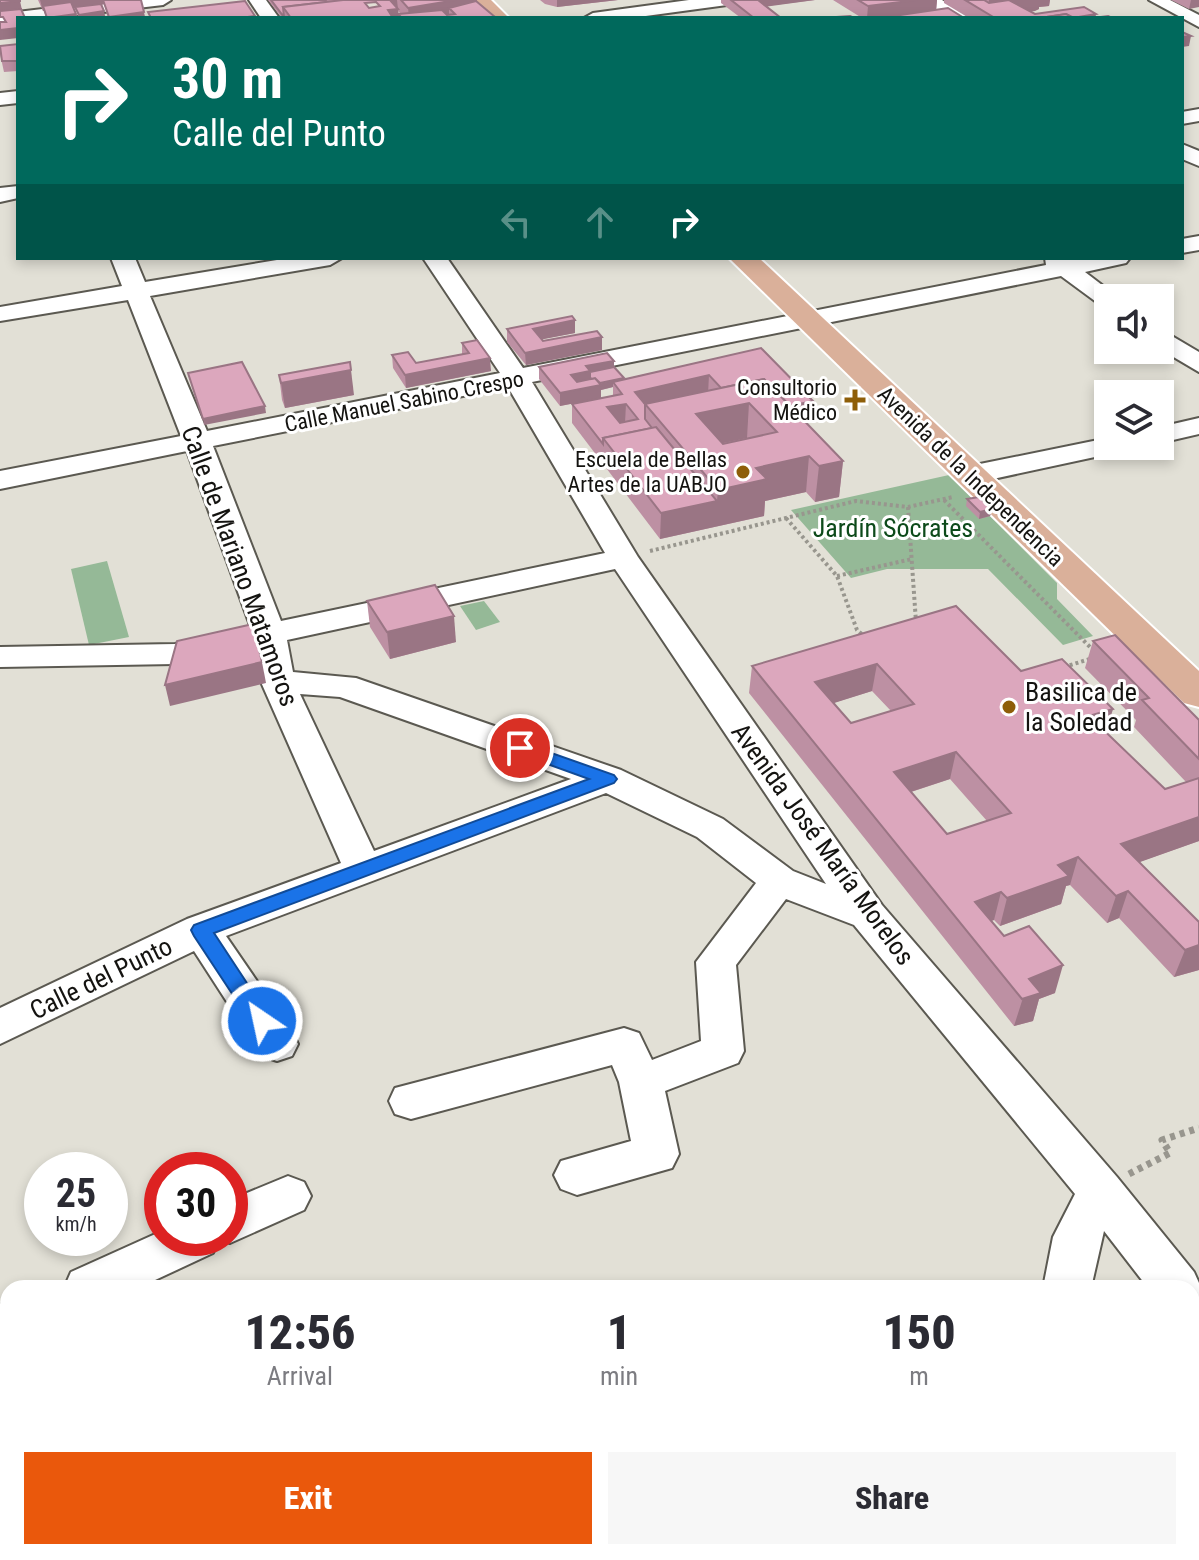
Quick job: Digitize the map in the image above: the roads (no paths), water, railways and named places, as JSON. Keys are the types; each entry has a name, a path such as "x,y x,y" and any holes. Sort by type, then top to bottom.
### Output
{"main road":[{"path":"479,0 496,16"},
{"name":"Avenida de la Independencia","path":"745,260 970,475 1192,679"}],"street":[{"path":"0,19 34,11 163,0"},
{"path":"930,0 958,16"},
{"path":"1157,0 1193,19"},
{"path":"608,16 717,1 731,16"},
{"name":"Calle de Mariano Matamoros","path":"124,260 197,440 269,633 278,682 364,872"},
{"path":"0,314 318,260"},
{"name":"Avenida José María Morelos","path":"436,260 637,554 868,915 1101,1191 1171,1280"},
{"name":"Calle Manuel Sabino Crespo","path":"0,480 517,379 808,319 1057,263 1094,260"},
{"path":"1057,263 1094,289"},
{"path":"1174,347 1199,364"},
{"path":"1174,432 1199,426"},
{"path":"970,475 1094,449"},
{"path":"0,657 175,654 637,554"},
{"path":"278,682 344,686 608,779 710,828 779,881 868,915"},
{"name":"Calle del Punto","path":"0,1027 201,930 608,779"},
{"path":"641,1082 723,1051 716,962 779,881"},
{"path":"201,930 277,1044"},
{"path":"411,1101 624,1045 641,1082 656,1154 577,1175"},
{"path":"1069,1280 1077,1237 1101,1191"},
{"path":"248,1214 288,1196"},
{"path":"105,1280 157,1256"}],"place":[{"name":"Consultorio Médico","path":"855,400"},
{"name":"Escuela de Bellas Artes de la UABJO","path":"743,472"},
{"name":"Basilica de la Soledad","path":"1009,707"}],"park label":[{"name":"Jardín Sócrates","path":"893,528"}]}
